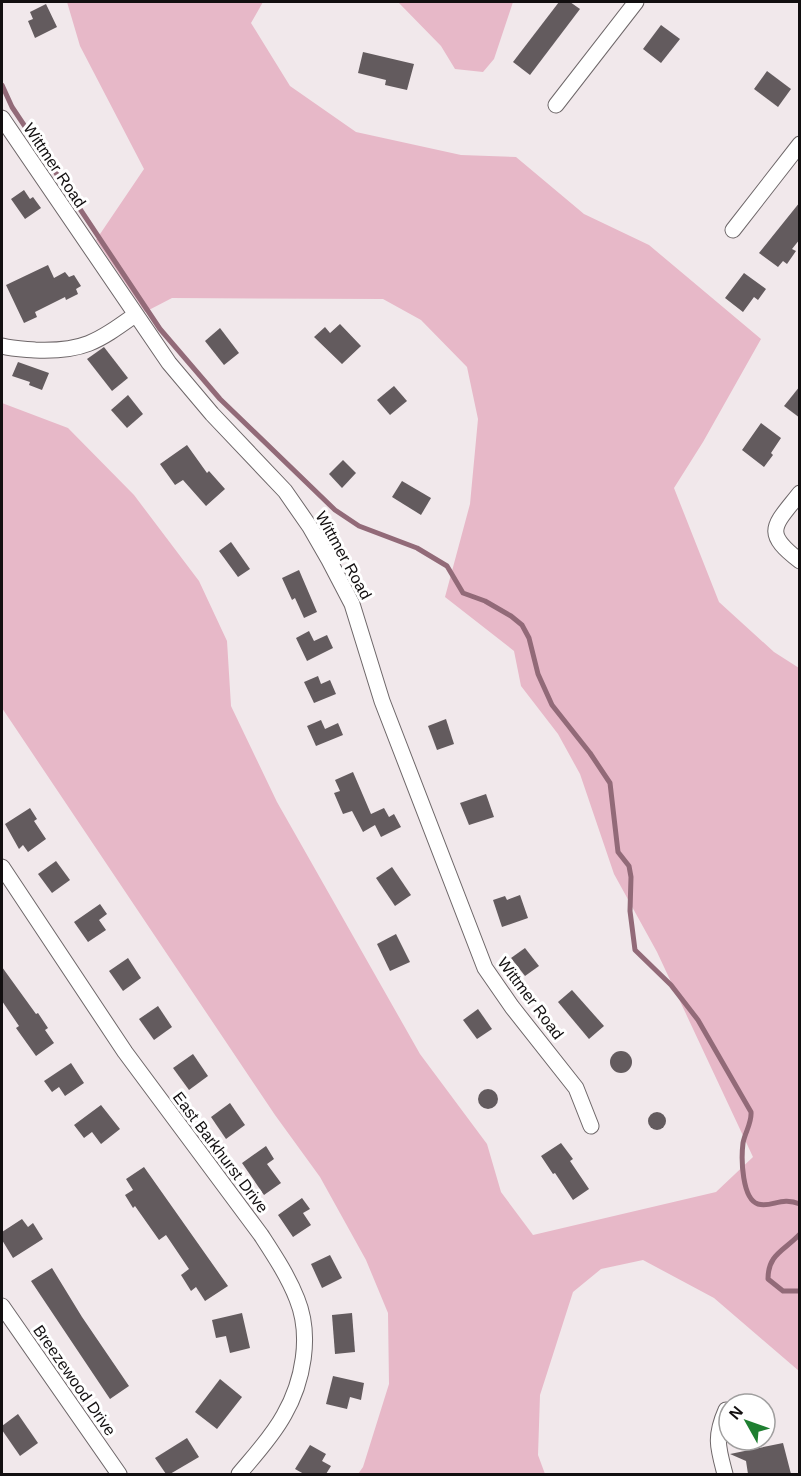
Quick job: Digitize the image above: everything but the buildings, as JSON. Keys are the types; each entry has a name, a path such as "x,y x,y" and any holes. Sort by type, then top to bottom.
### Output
{"street":[{"path":"556,105 636,2"},
{"name":"Wittmer Road","path":"2,118 135,315 191,391 285,491 310,527 352,604 386,711 485,968 512,1007 576,1088 591,1126"},
{"path":"733,230 800,144"},
{"path":"2,346 12,349 57,351 81,348 101,339 135,315"},
{"path":"800,493 776,525 774,535 779,544 800,561"},
{"name":"East Barkhurst Drive","path":"2,867 125,1052 261,1235 298,1300 303,1318 305,1340 298,1378 291,1399 284,1416 239,1474"},
{"name":"Breezewood Drive","path":"2,1306 119,1474"},
{"path":"719,1452 725,1474"}],"shaded area":[{"path":"67,2 263,2 251,23 290,86 356,132 461,155 516,157 584,214 649,245 761,339 703,442 674,488 719,602 774,652 799,668 799,1371 714,1298 643,1260 601,1269 573,1292 540,1395 538,1455 545,1474 358,1474 363,1467 389,1384 388,1313 366,1260 320,1177 275,1115 2,708 2,403 68,428 134,495 199,581 227,641 231,706 277,802 420,1054 487,1144 501,1192 533,1235 716,1192 753,1157 657,952 614,874 580,774 558,734 521,686 514,651 445,597 470,504 478,419 467,367 421,320 383,299 172,298 145,312 96,240 144,169 80,46"},
{"path":"398,2 513,2 494,59 483,72 455,69 441,46"}],"waterway":[{"path":"2,85 12,107 160,329 220,399 335,510 359,526 417,548 447,566 463,593 485,601 522,625 529,638 538,674 552,705 590,753 610,783 618,852 629,866 631,877 630,911 635,950 671,985 698,1020 751,1112 742,1150 744,1178 749,1195 753,1201 763,1205 787,1201 800,1204"},
{"path":"800,1234 774,1258 768,1279 783,1291 800,1291"}]}
